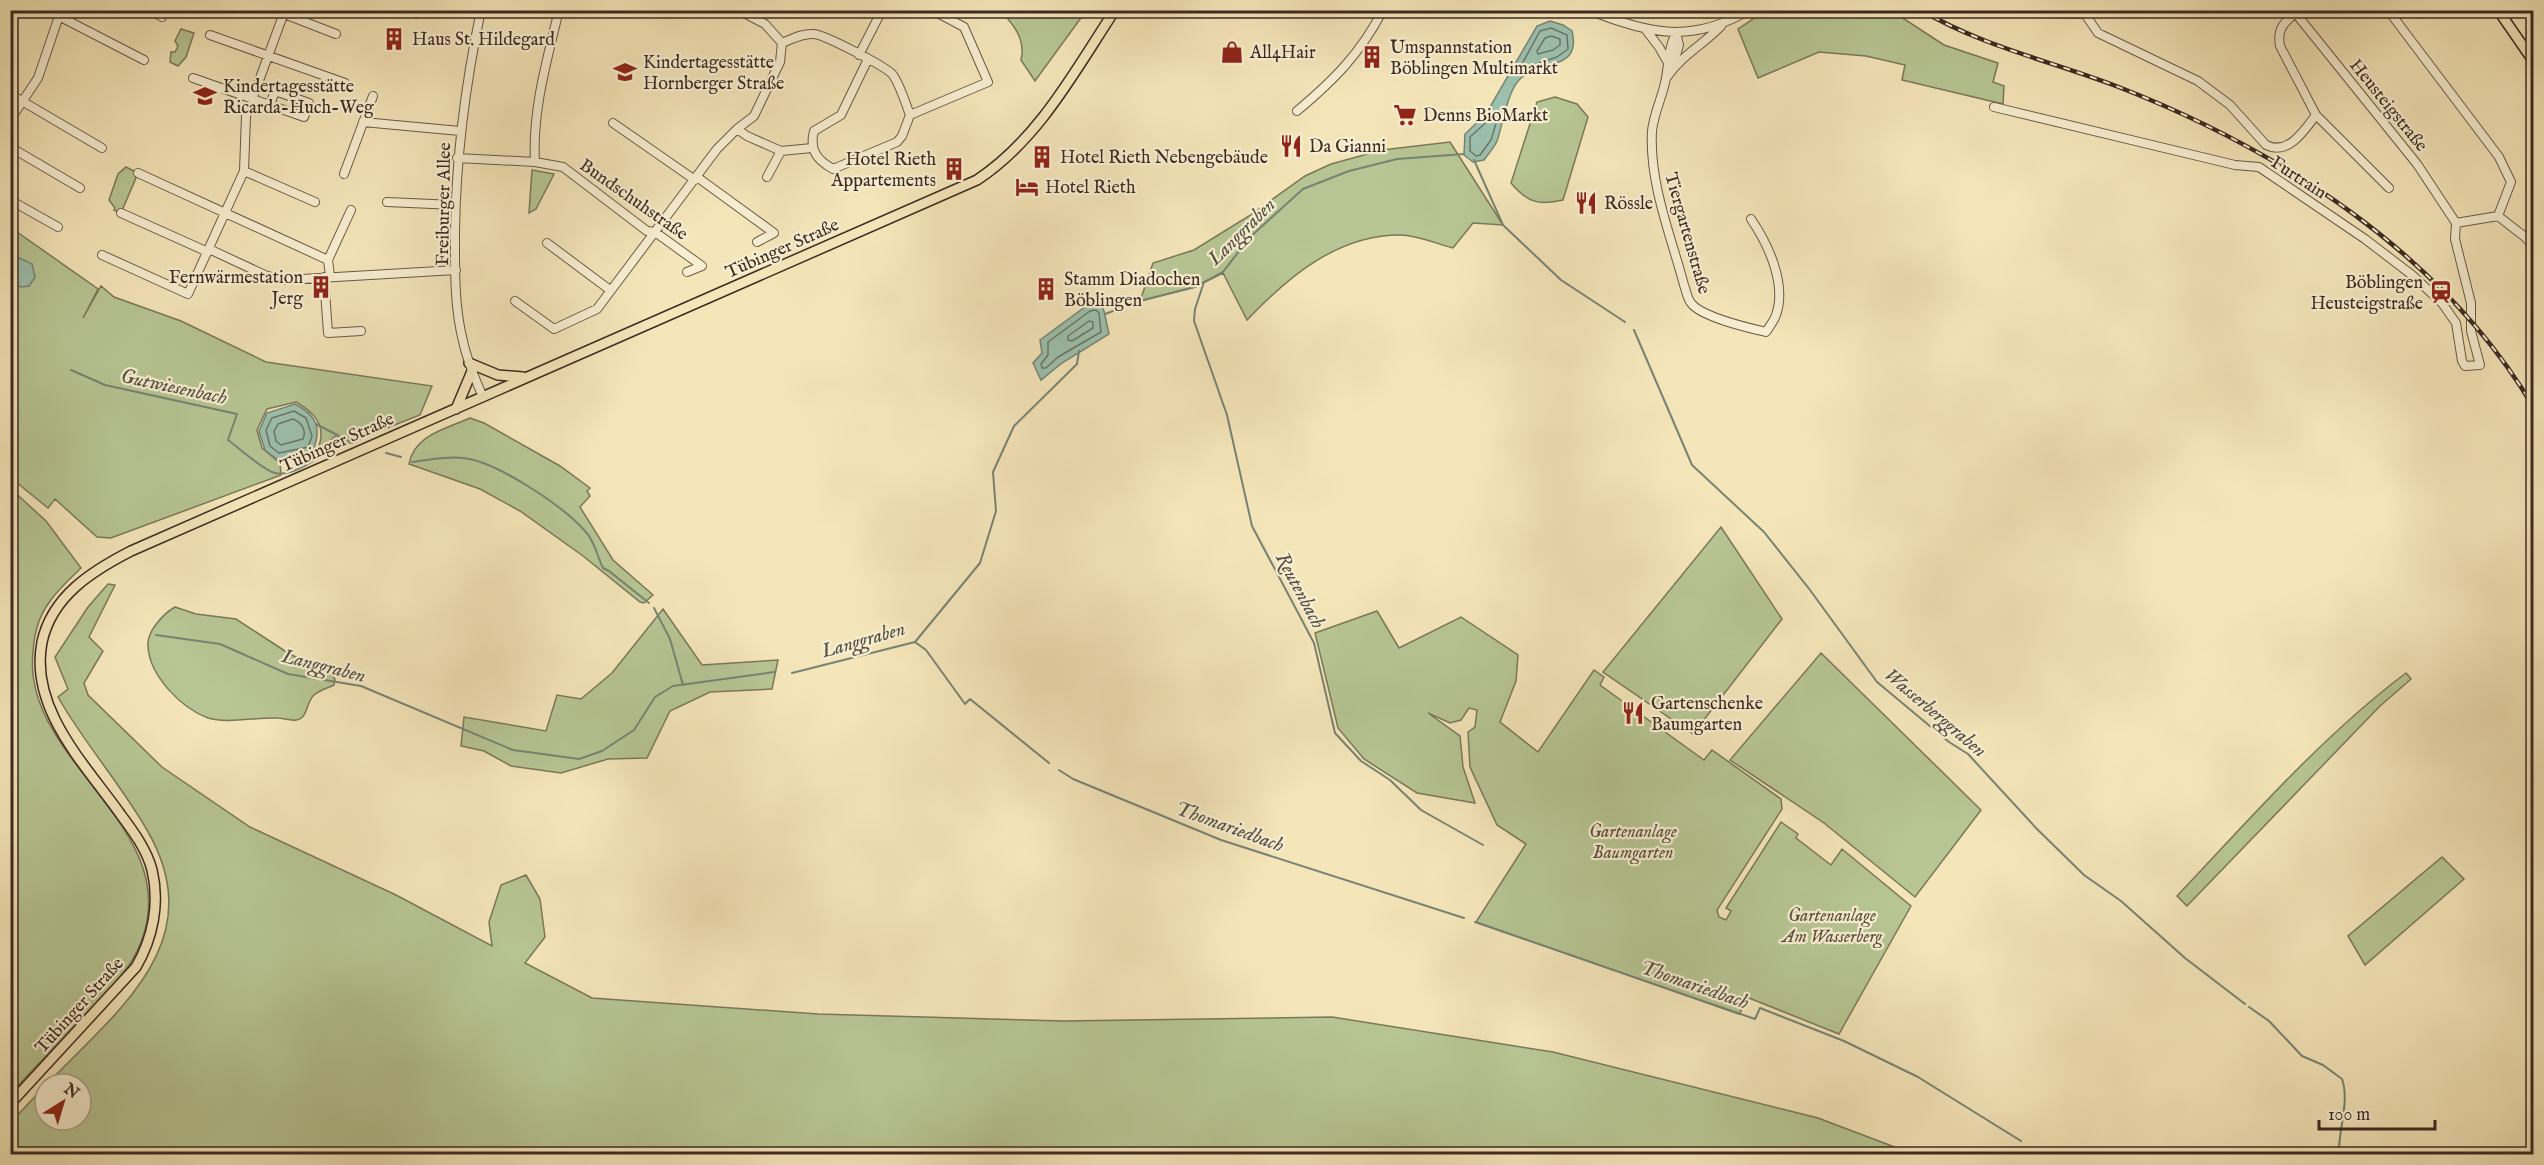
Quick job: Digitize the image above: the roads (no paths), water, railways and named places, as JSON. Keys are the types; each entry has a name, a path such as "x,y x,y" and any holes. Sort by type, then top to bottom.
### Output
{"main road":[{"name":"Tübinger Straße","path":"10,1104 136,967 153,928 156,896 152,869 136,836 67,739 47,704 40,666 45,632 51,615 60,601 77,585 113,560 977,180 1010,155 1038,125 1114,10"},
{"path":"2498,10 2534,62"},
{"path":"456,409 471,367 498,375 525,377"}],"street":[{"path":"47,10 60,13 144,60"},
{"path":"150,10 162,17"},
{"path":"274,10 336,34"},
{"path":"407,10 416,14"},
{"name":"Freiburger Allee","path":"482,10 465,92 457,158 455,205 458,312 471,367 483,397"},
{"path":"535,162 534,138 541,88 559,10"},
{"path":"514,301 554,329 597,309 717,150 737,129 754,116 780,62 782,43 765,24 738,10"},
{"path":"859,55 882,10"},
{"path":"910,115 988,82 964,27 932,10"},
{"path":"1297,111 1344,70 1364,45 1383,10"},
{"path":"1589,10 1646,30 1676,33 1722,25 1749,10"},
{"path":"2036,11 2085,15 2102,10"},
{"path":"2388,10 2499,157 2511,182 2498,216"},
{"path":"102,255 188,294 244,171 244,127 284,12"},
{"path":"2294,12 2280,26 2279,40 2316,115 2389,188"},
{"name":"Heusteigstraße","path":"2294,12 2417,164 2456,223 2455,239 2471,303 2471,331 2480,365"},
{"path":"10,120 38,78 60,13"},
{"path":"2085,15 2098,33 2198,81 2230,105 2266,145 2274,149 2280,149 2298,138 2316,115"},
{"name":"Tiergartenstraße","path":"1666,78 1673,68 1722,25"},
{"path":"1646,30 1667,61"},
{"name":"Tiergartenstraße","path":"1673,68 1679,45 1676,33"},
{"name":"Tiergartenstraße","path":"1676,33 1670,45 1666,78 1654,117 1653,153 1657,189 1689,300 1710,314 1766,332 1776,314 1779,292 1771,257 1751,219"},
{"path":"782,43 808,34 817,34 868,59 893,75 910,115 902,136 897,142 834,169 820,162 812,148 814,131 841,115 868,59"},
{"path":"210,35 345,83"},
{"path":"193,78 304,117 309,103 275,91 270,105"},
{"path":"10,94 102,148"},
{"path":"344,174 373,96"},
{"name":"Furtrain","path":"1994,107 2235,165 2259,167 2366,239 2412,275 2442,303 2456,323 2462,362 2465,366 2480,365"},
{"path":"363,122 460,131"},
{"path":"612,123 774,233 757,242"},
{"path":"737,129 781,151 812,148"},
{"path":"10,147 80,188"},
{"path":"767,177 781,151"},
{"name":"Bundschuhstraße","path":"457,158 535,162 563,167 647,231 655,232 702,266 687,272"},
{"path":"244,171 315,202"},
{"path":"138,173 328,260"},
{"path":"10,200 58,227"},
{"path":"387,202 455,205"},
{"path":"351,210 328,260 328,333 361,331"},
{"path":"121,213 267,276 285,280 456,270"},
{"path":"2456,223 2498,216 2534,247"},
{"path":"548,243 610,290"}],"water":[{"path":"1550,21 1572,31 1571,53 1565,59 1537,69 1519,80 1508,101 1496,144 1484,160 1473,162 1464,155 1465,134 1486,114 1537,26"},
{"path":"11,254 32,264 35,277 29,286 21,287 11,281"},
{"path":"1089,304 1101,304 1109,334 1062,363 1041,380 1033,363 1042,353 1040,340"},
{"path":"295,404 308,413 316,423 316,443 313,451 278,460 265,450 259,431 267,413"}],"waterway":[{"name":"Langgraben","path":"1639,14 1644,10"},
{"name":"Langgraben","path":"1105,314 1140,301 1195,287 1223,272 1249,238 1303,189 1349,171 1397,159 1464,154"},
{"name":"Wasserberggraben","path":"1474,160 1503,225 1561,280 1625,322"},
{"name":"Reutenbach","path":"1204,282 1195,309 1194,321 1227,415 1252,526 1314,643 1335,733 1361,761 1390,780 1421,810 1483,845"},
{"name":"Wasserberggraben","path":"1634,330 1692,465 1764,532 1810,590 1877,682 1949,742 1968,754 2036,828 2084,875 2121,901 2185,958 2245,1004"},
{"name":"Langgraben","path":"792,673 915,642 980,563 996,511 993,472 1014,426 1077,364 1079,351"},
{"name":"Gutwiesenbach","path":"71,370 105,385 237,414 228,440 275,473 297,470 312,462 332,449 331,440 337,435 352,443"},
{"path":"316,424 337,435"},
{"name":"Gutwiesenbach","path":"386,453 401,457"},
{"name":"Gutwiesenbach","path":"412,462 463,458 493,467 528,486 575,521 591,539 603,568 649,603"},
{"name":"Gutwiesenbach","path":"654,608 670,639 683,685"},
{"name":"Langgraben","path":"156,635 220,644 288,674 361,686 513,750 579,759 602,751 634,730 655,697 673,686 774,672"},
{"name":"Thomariedbach","path":"915,642 926,650 965,704 970,699 1049,763"},
{"name":"Thomariedbach","path":"1059,770 1073,779 1221,840 1464,918"},
{"name":"Thomariedbach","path":"1475,922 1755,1019 1760,1008 1844,1041 1918,1077 2021,1141"},
{"name":"Wasserberggraben","path":"2249,1007 2269,1021 2302,1056 2323,1065 2342,1079 2345,1097 2339,1154"}],"railway":[{"path":"1921,10 1968,34 2116,86 2177,112 2237,141 2296,175 2352,213 2405,255 2453,302 2497,353 2534,408"}],"place":[{"name":"Haus St. Hildegard","path":"394,39"},
{"name":"All4Hair","path":"1232,52"},
{"name":"Umspannstation Böblingen Multimarkt","path":"1372,57"},
{"name":"Kindertagesstätte Hornberger Straße","path":"625,72"},
{"name":"Kindertagesstätte Ricarda-Huch-Weg","path":"205,96"},
{"name":"Denns BioMarkt","path":"1405,115"},
{"name":"Da Gianni","path":"1291,146"},
{"name":"Hotel Rieth Nebengebäude","path":"1042,157"},
{"name":"Hotel Rieth Appartements","path":"954,169"},
{"name":"Hotel Rieth","path":"1027,187"},
{"name":"Rössle","path":"1586,203"},
{"name":"Fernwärmestation Jerg","path":"321,287"},
{"name":"Stamm Diadochen Böblingen","path":"1046,289"},
{"name":"Böblingen Heusteigstraße","path":"2441,292"},
{"name":"Gartenschenke Baumgarten","path":"1633,713"}],"park label":[{"name":"Gartenanlage Baumgarten","path":"1633,841"},
{"name":"Gartenanlage Am Wasserberg","path":"1832,925"}]}
